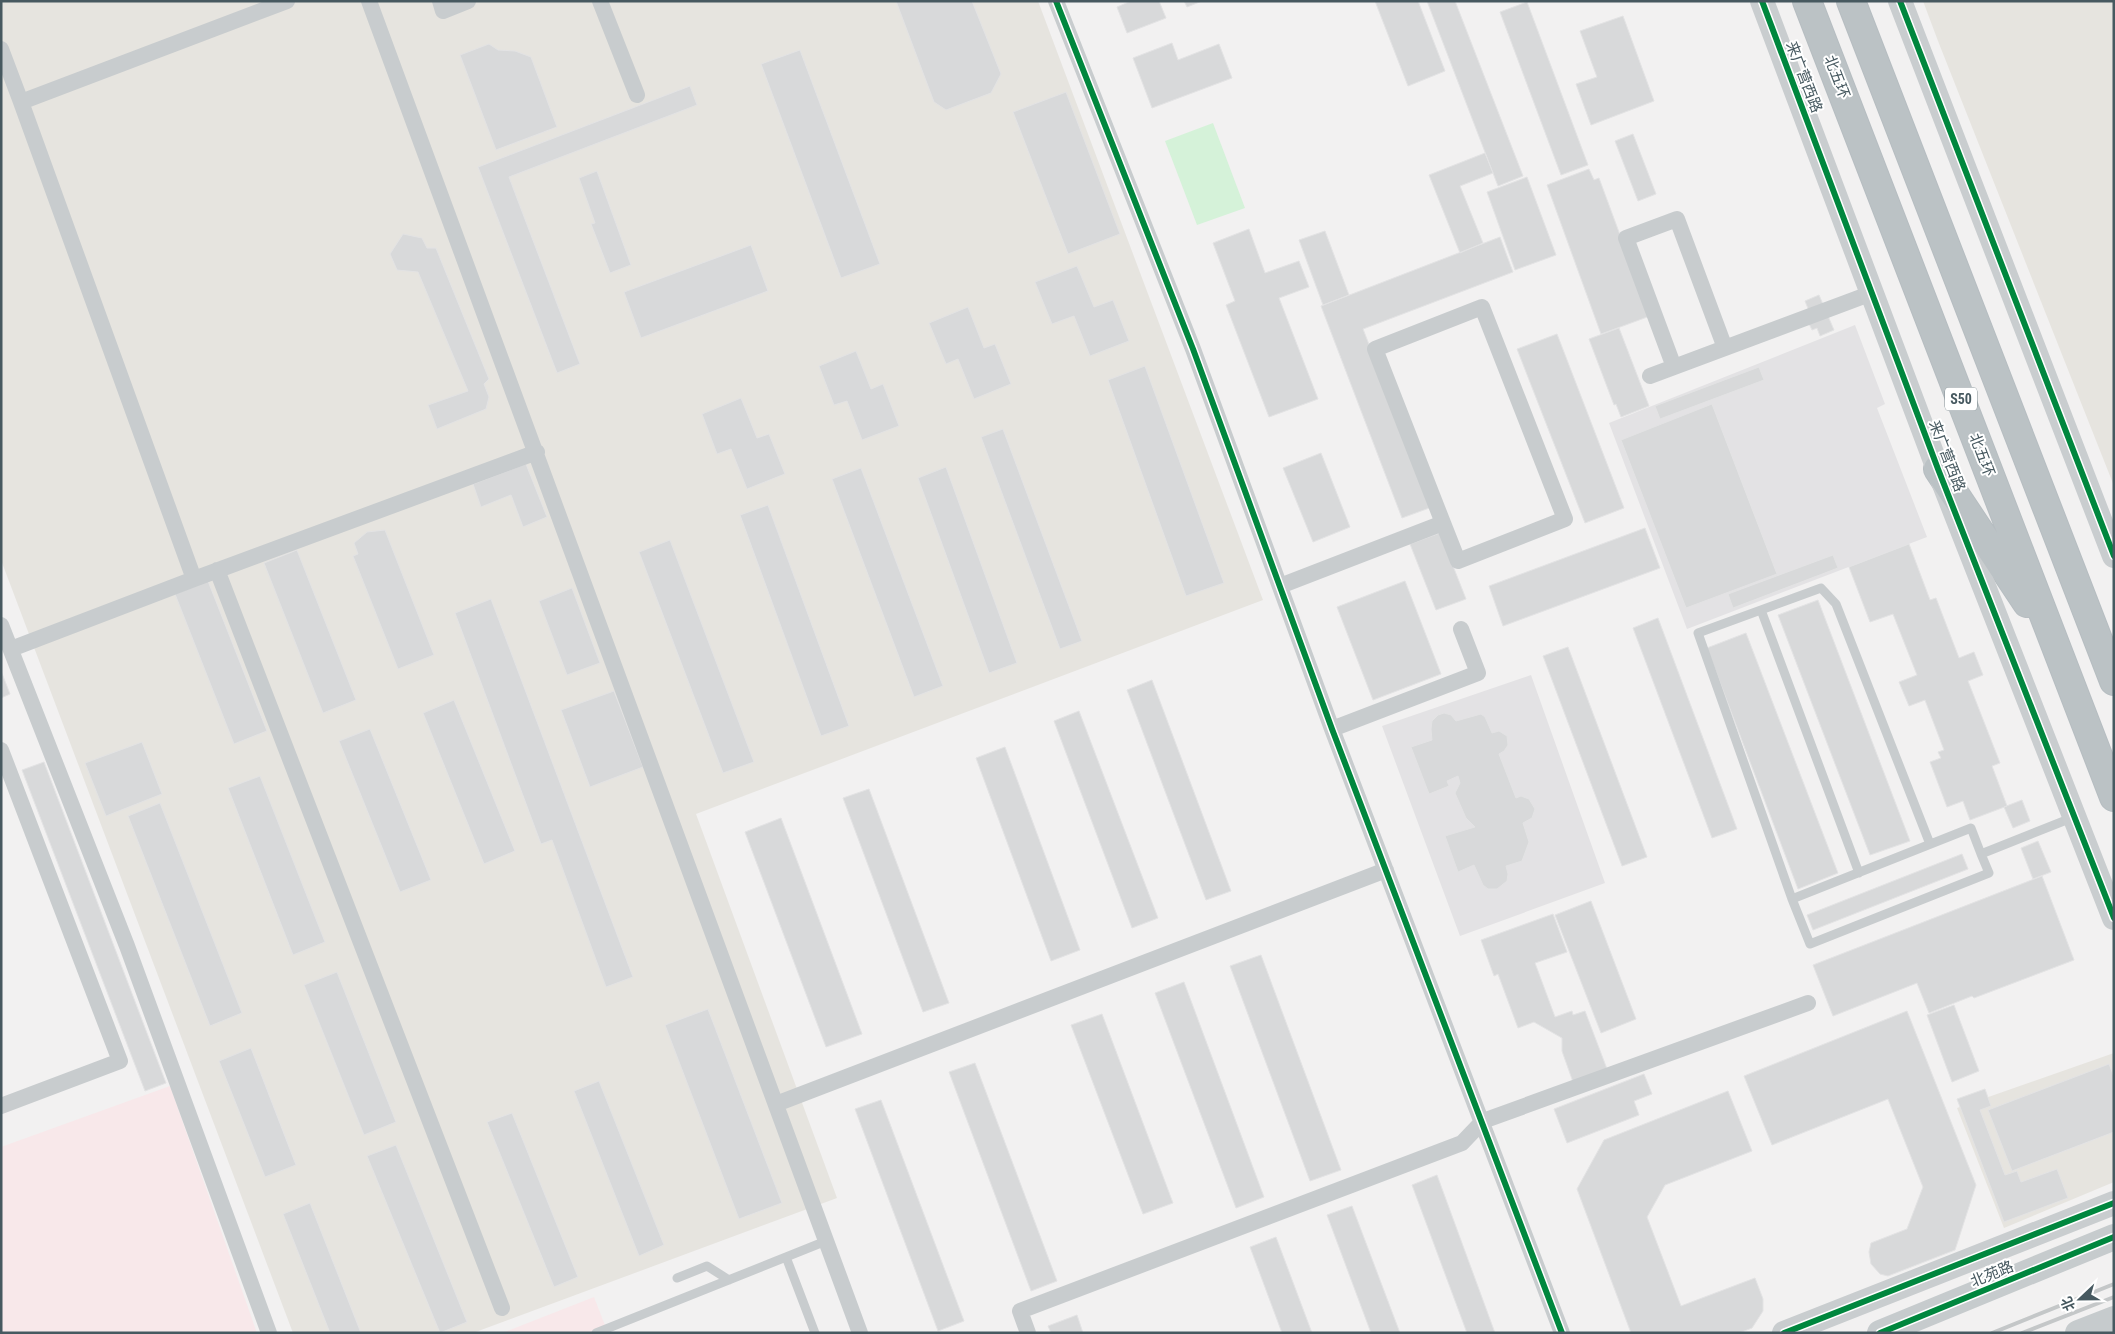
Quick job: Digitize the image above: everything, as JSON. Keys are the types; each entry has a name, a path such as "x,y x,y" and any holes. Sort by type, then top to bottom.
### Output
{"highway":[{"name":"北五环","path":"1807,1 2114,797"},
{"name":"S50","path":"1851,1 2114,681"},
{"path":"1938,469 2056,646"}],"main road":[{"name":"北苑路","path":"1880,1333 2114,1237"},
{"path":"2078,1333 2114,1319"}],"street":[{"path":"21,102 287,1"},
{"path":"369,1 537,452 860,1333"},
{"path":"440,1 443,11 468,1"},
{"path":"600,1 637,95"},
{"path":"1056,1 1193,349 1332,729 1483,1121 1562,1333"},
{"name":"来广营西路","path":"1762,1 1938,469 2114,918"},
{"path":"1900,1 2114,556"},
{"path":"1,49 194,579"},
{"path":"1674,367 1626,238 1677,219 1725,348"},
{"path":"1650,376 1872,293"},
{"path":"1482,307 1565,519 1458,561 1443,523 1375,349 1482,307"},
{"path":"11,649 217,570 537,452"},
{"path":"1280,586 1443,523"},
{"path":"217,570 502,1308"},
{"path":"1,626 127,946 269,1333"},
{"path":"1332,729 1478,673 1461,629"},
{"path":"1,750 120,1061 1,1106"},
{"path":"776,1104 1386,870"},
{"path":"1028,1333 1020,1311 1462,1143 1483,1121 1808,1004"},
{"path":"1784,1333 2114,1203"}],"lane":[{"path":"1792,899 1971,828 1989,873 1810,944 1792,899 1698,634 1821,588 1836,604 1930,844"},
{"path":"1761,610 1859,873"},
{"path":"1981,854 2074,817"},
{"path":"596,1333 826,1241"},
{"path":"786,1257 815,1333"},
{"path":"677,1278 707,1266 729,1280"}],"shaded area":[{"path":"1,1 1038,1 1263,600 696,814 837,1198 473,1333 293,1333 1,560"},
{"path":"1923,1 2114,1 2114,486 1938,41"},
{"path":"1855,325 1885,404 1877,408 1927,537 1687,629 1609,423"},
{"path":"1531,675 1605,883 1460,936 1382,726"},
{"path":"2114,1053 2114,1182 2004,1228 1957,1108"},
{"path":"170,1086 257,1333 1,1333 1,1147"},
{"path":"594,1297 608,1333 502,1333"}],"green space":[{"path":"1213,123 1245,208 1197,225 1165,141"}],"building":[{"path":"896,1 972,1 1001,74 991,93 946,110 934,102"},
{"path":"1131,1 1159,1 1166,18 1127,33 1117,7"},
{"path":"1184,1 1202,1 1187,7"},
{"path":"1375,1 1418,1 1445,71 1408,86"},
{"path":"1427,1 1455,1 1523,176 1498,186"},
{"path":"1527,2 1588,165 1561,175 1500,12"},
{"path":"1623,16 1654,101 1591,125 1576,84 1597,77 1580,31"},
{"path":"1172,43 1178,60 1219,44 1232,78 1152,108 1133,58"},
{"path":"489,44 498,50 515,51 531,57 557,127 496,150 460,55"},
{"path":"800,50 880,264 841,278 761,64"},
{"path":"690,86 697,105 509,177 580,364 557,373 478,167"},
{"path":"1066,92 1120,234 1068,254 1013,112"},
{"path":"1633,134 1656,194 1638,201 1615,141"},
{"path":"1485,153 1493,173 1460,186 1483,243 1460,253 1429,175"},
{"path":"1589,169 1594,180 1599,178 1650,316 1601,334 1547,185"},
{"path":"597,171 631,265 610,273 591,224 595,223 579,178"},
{"path":"1527,177 1556,255 1515,270 1487,192"},
{"path":"1249,229 1265,273 1299,261 1309,287 1279,298 1318,399 1269,417 1226,305 1235,301 1213,243"},
{"path":"1325,231 1349,295 1323,305 1299,240"},
{"path":"403,234 422,238 427,248 436,248 489,379 484,384 489,397 486,409 437,429 428,405 468,391 418,272 397,270 390,254"},
{"path":"1500,237 1513,272 1363,329 1432,507 1402,518 1321,306"},
{"path":"751,245 768,291 641,338 624,292"},
{"path":"1077,266 1094,307 1113,300 1129,341 1090,356 1074,316 1052,324 1035,282"},
{"path":"1819,295 1834,330 1820,336 1817,328 1812,330 1804,313 1809,311 1805,301"},
{"path":"968,307 984,348 995,344 1011,384 974,399 958,359 946,364 929,323"},
{"path":"1619,328 1649,406 1621,417 1616,404 1614,405 1589,339"},
{"path":"1557,334 1624,508 1585,523 1517,349"},
{"path":"856,351 871,389 883,384 899,426 862,440 847,401 834,405 819,366"},
{"path":"1145,366 1224,583 1186,596 1108,380"},
{"path":"1759,367 1764,380 1660,419 1655,406"},
{"path":"741,398 757,438 769,434 785,474 747,489 731,449 717,454 702,414"},
{"path":"1712,404 1777,574 1686,608 1621,440"},
{"path":"1003,429 1082,641 1060,649 981,437"},
{"path":"1321,453 1350,527 1313,542 1283,468"},
{"path":"526,464 547,517 523,527 511,495 481,507 473,484"},
{"path":"946,467 1017,663 989,673 918,478"},
{"path":"861,468 943,686 914,697 832,479"},
{"path":"768,505 849,726 821,736 740,515"},
{"path":"1645,528 1660,568 1503,626 1489,586"},
{"path":"385,530 434,655 398,669 353,556 358,554 354,543 367,532"},
{"path":"1440,533 1466,599 1436,610 1410,544"},
{"path":"670,540 754,762 723,773 639,552"},
{"path":"1909,544 1930,600 1936,598 1959,658 1974,652 1983,675 1968,681 2000,763 1992,766 2007,806 1970,820 1963,801 1947,807 1930,762 1941,758 1938,752 1944,750 1925,700 1909,706 1899,682 1917,675 1893,614 1870,622 1849,567"},
{"path":"297,550 356,700 323,713 264,563"},
{"path":"1833,555 1838,568 1733,608 1728,594"},
{"path":"208,581 267,731 234,744 175,594"},
{"path":"1405,581 1441,674 1373,700 1337,607"},
{"path":"572,588 600,663 567,675 539,601"},
{"path":"491,599 633,977 606,987 552,840 541,844 455,613"},
{"path":"1818,600 1910,841 1870,855 1778,615"},
{"path":"1658,618 1737,829 1712,838 1633,628"},
{"path":"1746,633 1838,873 1798,889 1707,648"},
{"path":"1568,647 1647,857 1622,866 1543,656"},
{"path":"1,671 10,694 1,698"},
{"path":"1152,680 1231,891 1206,900 1127,690"},
{"path":"614,691 643,767 590,787 561,710"},
{"path":"454,700 515,851 484,864 423,713"},
{"path":"1079,711 1158,918 1132,928 1054,721"},
{"path":"1444,713 1451,715 1456,721 1481,714 1485,717 1492,733 1499,731 1507,736 1508,745 1499,754 1516,798 1521,796 1529,799 1535,809 1532,818 1523,823 1529,842 1522,861 1506,866 1507,881 1497,889 1488,889 1483,885 1474,865 1458,872 1445,836 1475,827 1466,818 1455,793 1460,783 1458,776 1447,781 1449,786 1429,794 1411,747 1432,740 1432,721 1438,715"},
{"path":"370,729 431,880 400,892 339,741"},
{"path":"142,742 162,794 106,816 85,763"},
{"path":"1005,747 1080,950 1051,961 976,758"},
{"path":"44,762 166,1083 145,1091 22,770"},
{"path":"260,776 325,942 293,955 228,788"},
{"path":"869,789 949,1003 923,1012 843,798"},
{"path":"2022,800 2030,821 2013,828 2004,807"},
{"path":"160,803 242,1013 210,1026 128,816"},
{"path":"781,818 862,1034 826,1047 745,832"},
{"path":"2038,841 2051,872 2033,879 2021,848"},
{"path":"1962,854 1968,869 1813,930 1807,915"},
{"path":"2042,876 2074,960 1929,1013 1917,983 1833,1016 1813,965"},
{"path":"1591,901 1636,1019 1601,1033 1555,915"},
{"path":"1553,914 1567,952 1535,963 1555,1017 1572,1011 1573,1015 1585,1011 1607,1069 1573,1082 1562,1051 1562,1038 1534,1022 1518,1028 1498,974 1494,976 1481,940"},
{"path":"1261,955 1341,1170 1310,1181 1230,966"},
{"path":"337,972 396,1122 364,1135 304,985"},
{"path":"1184,982 1264,1197 1236,1208 1155,993"},
{"path":"1954,1005 1979,1071 1952,1082 1927,1015"},
{"path":"708,1009 782,1203 739,1219 665,1025"},
{"path":"1907,1011 1976,1185 1955,1250 1888,1276 1880,1274 1871,1264 1869,1252 1871,1243 1907,1229 1923,1187 1888,1099 1772,1145 1744,1076"},
{"path":"1102,1014 1173,1203 1143,1214 1071,1025"},
{"path":"251,1048 296,1165 265,1177 219,1061"},
{"path":"975,1063 1057,1281 1031,1291 949,1072"},
{"path":"2109,1064 2114,1077 2114,1132 2012,1171 1988,1110"},
{"path":"1644,1074 1652,1094 1634,1101 1639,1115 1567,1143 1554,1109"},
{"path":"599,1081 664,1245 639,1256 574,1091"},
{"path":"1985,1089 1991,1106 1980,1110 2005,1175 2017,1171 2021,1182 2057,1169 2068,1198 2004,1222 1957,1099"},
{"path":"1728,1091 1752,1151 1665,1185 1647,1217 1681,1306 1755,1278 1763,1299 1763,1311 1752,1328 1739,1333 1631,1333 1577,1189 1604,1140"},
{"path":"881,1100 964,1321 938,1331 855,1109"},
{"path":"512,1113 578,1277 554,1287 487,1122"},
{"path":"396,1145 467,1322 440,1333 367,1156"},
{"path":"1437,1175 1495,1333 1467,1333 1412,1185"},
{"path":"310,1203 361,1333 330,1333 283,1214"},
{"path":"1352,1206 1400,1333 1371,1333 1327,1215"},
{"path":"1276,1237 1312,1333 1282,1333 1250,1247"},
{"path":"1077,1315 1083,1333 1051,1333 1048,1326"}],"railway":[{"path":"1992,1333 2114,1284"},
{"path":"2022,1333 2114,1297"}],"cycle path":[{"path":"1056,1 1193,349 1332,729 1562,1333"},
{"path":"1762,1 1938,469 2114,918"},
{"path":"1900,1 2114,556"},
{"path":"1784,1333 2114,1203"},
{"path":"1880,1333 2114,1237"}]}
